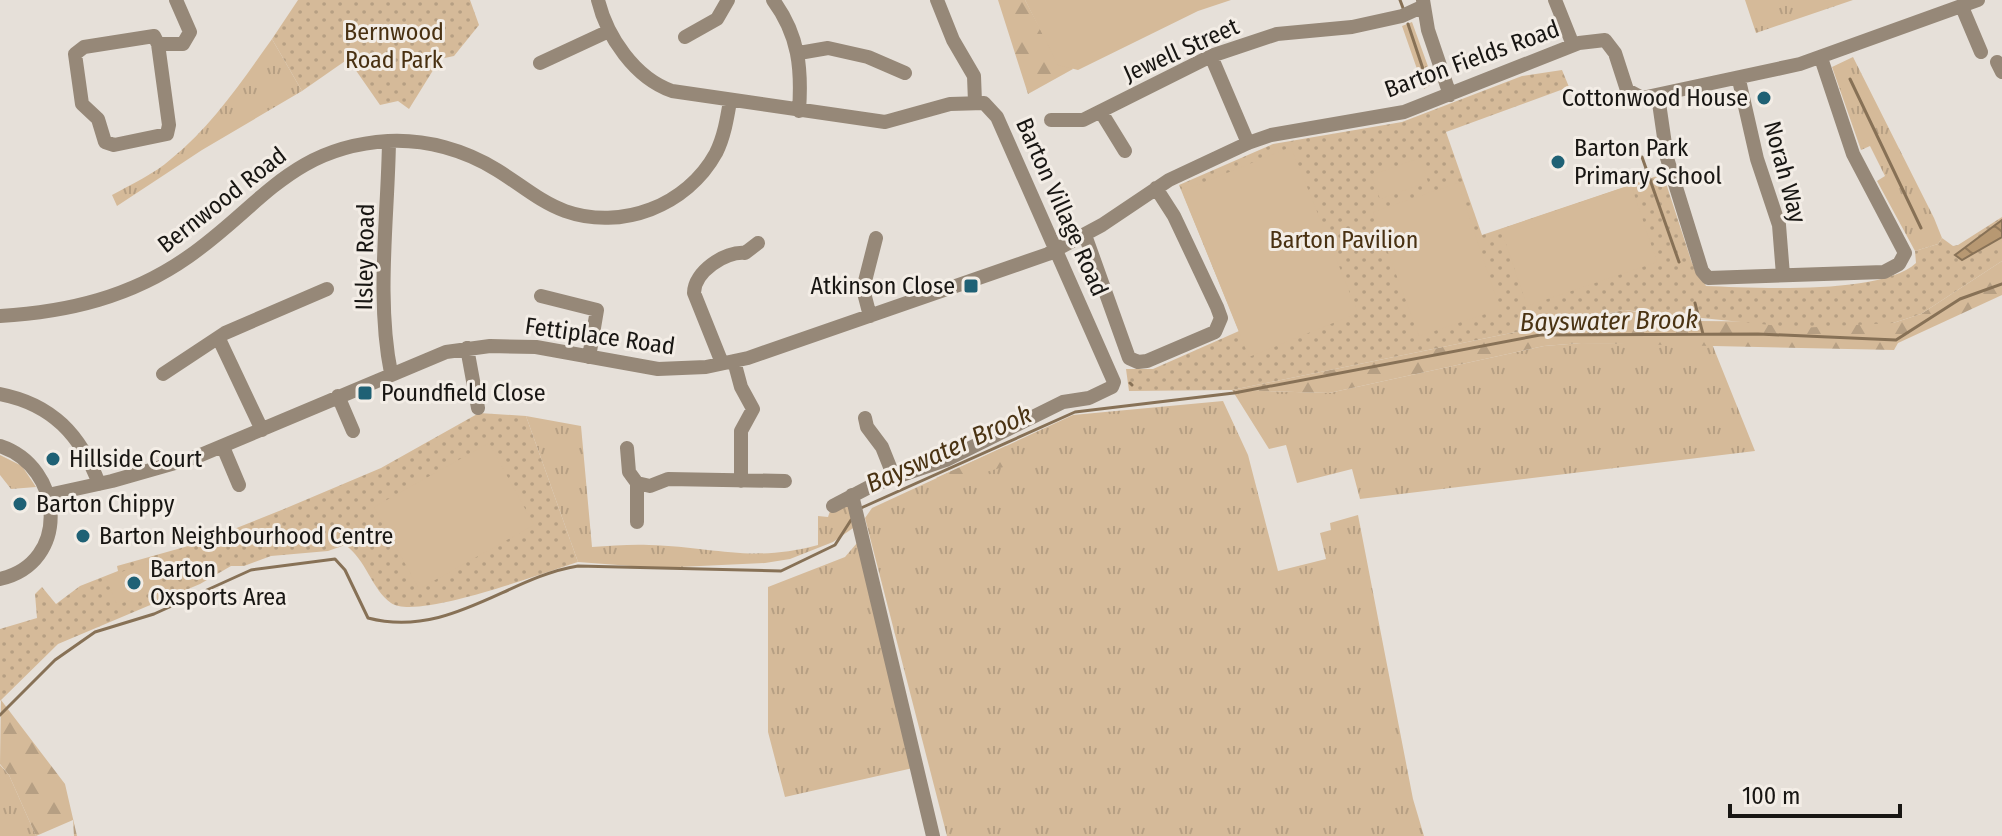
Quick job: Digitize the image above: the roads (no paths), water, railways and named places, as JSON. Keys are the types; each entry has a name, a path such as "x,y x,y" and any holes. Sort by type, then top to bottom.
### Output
{"street":[{"path":"158,44 179,46 188,41 188,20 176,0"},
{"path":"598,0 609,31 641,72 659,87 730,101 885,122 938,107 975,102 974,76 953,40 937,0"},
{"path":"685,37 717,19 728,0"},
{"path":"773,0 786,20 799,53 799,111"},
{"path":"1555,0 1573,45"},
{"path":"1821,58 1853,154 1905,253 1899,264 1884,272 1715,280 1702,271 1667,158 1658,96 1739,80 1821,58 1978,0"},
{"path":"1424,3 1450,95"},
{"name":"Jewell Street","path":"1051,120 1083,120 1211,56 1277,34 1352,27 1414,12 1424,3"},
{"path":"1962,7 1981,52"},
{"path":"540,63 609,31"},
{"path":"154,36 158,44 169,125 167,134 114,145 105,142 98,119 82,104 75,54 84,47 154,36"},
{"name":"Barton Fields Road","path":"1057,249 1085,235 1156,188 1248,143 1271,135 1404,112 1573,45 1605,40 1615,53 1627,90 1642,98 1658,96"},
{"path":"799,53 828,48 868,57 905,73"},
{"path":"1211,56 1248,143"},
{"name":"Norah Way","path":"1739,80 1757,159 1779,225 1783,275"},
{"name":"Bernwood Road","path":"0,316 81,306 142,284 190,256 285,174 339,150 389,141 412,141 461,152 564,211 613,218 656,208 673,199 696,179 722,140 730,101"},
{"name":"Barton Village Road","path":"833,506 854,500 894,477 946,460 1063,402 1097,396 1112,387 1114,382 997,117 984,103 975,102"},
{"path":"1101,112 1125,151"},
{"name":"Ilsley Road","path":"389,141 386,290 387,352 391,373"},
{"path":"1085,235 1129,358 1138,362 1147,361 1215,332 1221,318 1217,307 1174,216 1156,188"},
{"path":"870,316 863,289 876,238"},
{"path":"741,481 741,431 753,409 694,293 695,281 703,271 737,252 745,253 758,243"},
{"name":"Fettiplace Road","path":"48,495 99,484 223,447 426,358 467,348 526,346 658,369 728,362 870,316 1057,249"},
{"path":"163,374 219,339 327,289"},
{"path":"541,296 597,310 589,357"},
{"path":"219,339 262,430"},
{"path":"467,348 478,408"},
{"path":"0,394 38,405 62,422 84,449 99,484"},
{"path":"338,396 353,431"},
{"path":"864,425 882,447 894,477"},
{"path":"0,446 29,461 48,495 49,530 43,549 28,567 0,579"},
{"path":"223,447 239,485"},
{"path":"627,448 629,472 637,483 637,522"},
{"path":"637,483 650,486 668,479 785,481"},
{"path":"854,500 933,836"}],"water":[{"path":"2002,220 2002,237 1962,260 1955,255"}],"waterway":[{"path":"1400,0 1403,8"},
{"path":"1408,24 1428,84"},
{"path":"1850,79 1921,228"},
{"path":"1642,157 1679,262"},
{"name":"Bayswater Brook","path":"861,508 1075,412 1234,393 1540,335 1758,334 1896,340 1960,299 2002,284"},
{"path":"1695,303 1703,334"},
{"name":"Bayswater Brook","path":"0,715 55,660 95,632 154,614 251,570 335,559 345,570 368,618 397,622 425,620 452,614 552,572 578,566 781,571 835,545 851,520"}],"place":[{"name":"Cottonwood House","path":"1764,98"},
{"name":"Barton Park Primary School","path":"1558,162"},
{"name":"Atkinson Close","path":"971,286"},
{"name":"Poundfield Close","path":"365,393"},
{"name":"Hillside Court","path":"53,459"},
{"name":"Barton Chippy","path":"20,504"},
{"name":"Barton Neighbourhood Centre","path":"83,536"},
{"name":"Barton Oxsports Area","path":"134,583"}],"park label":[{"name":"Bernwood Road Park","path":"394,46"},
{"name":"Barton Pavilion","path":"1344,240"}]}
